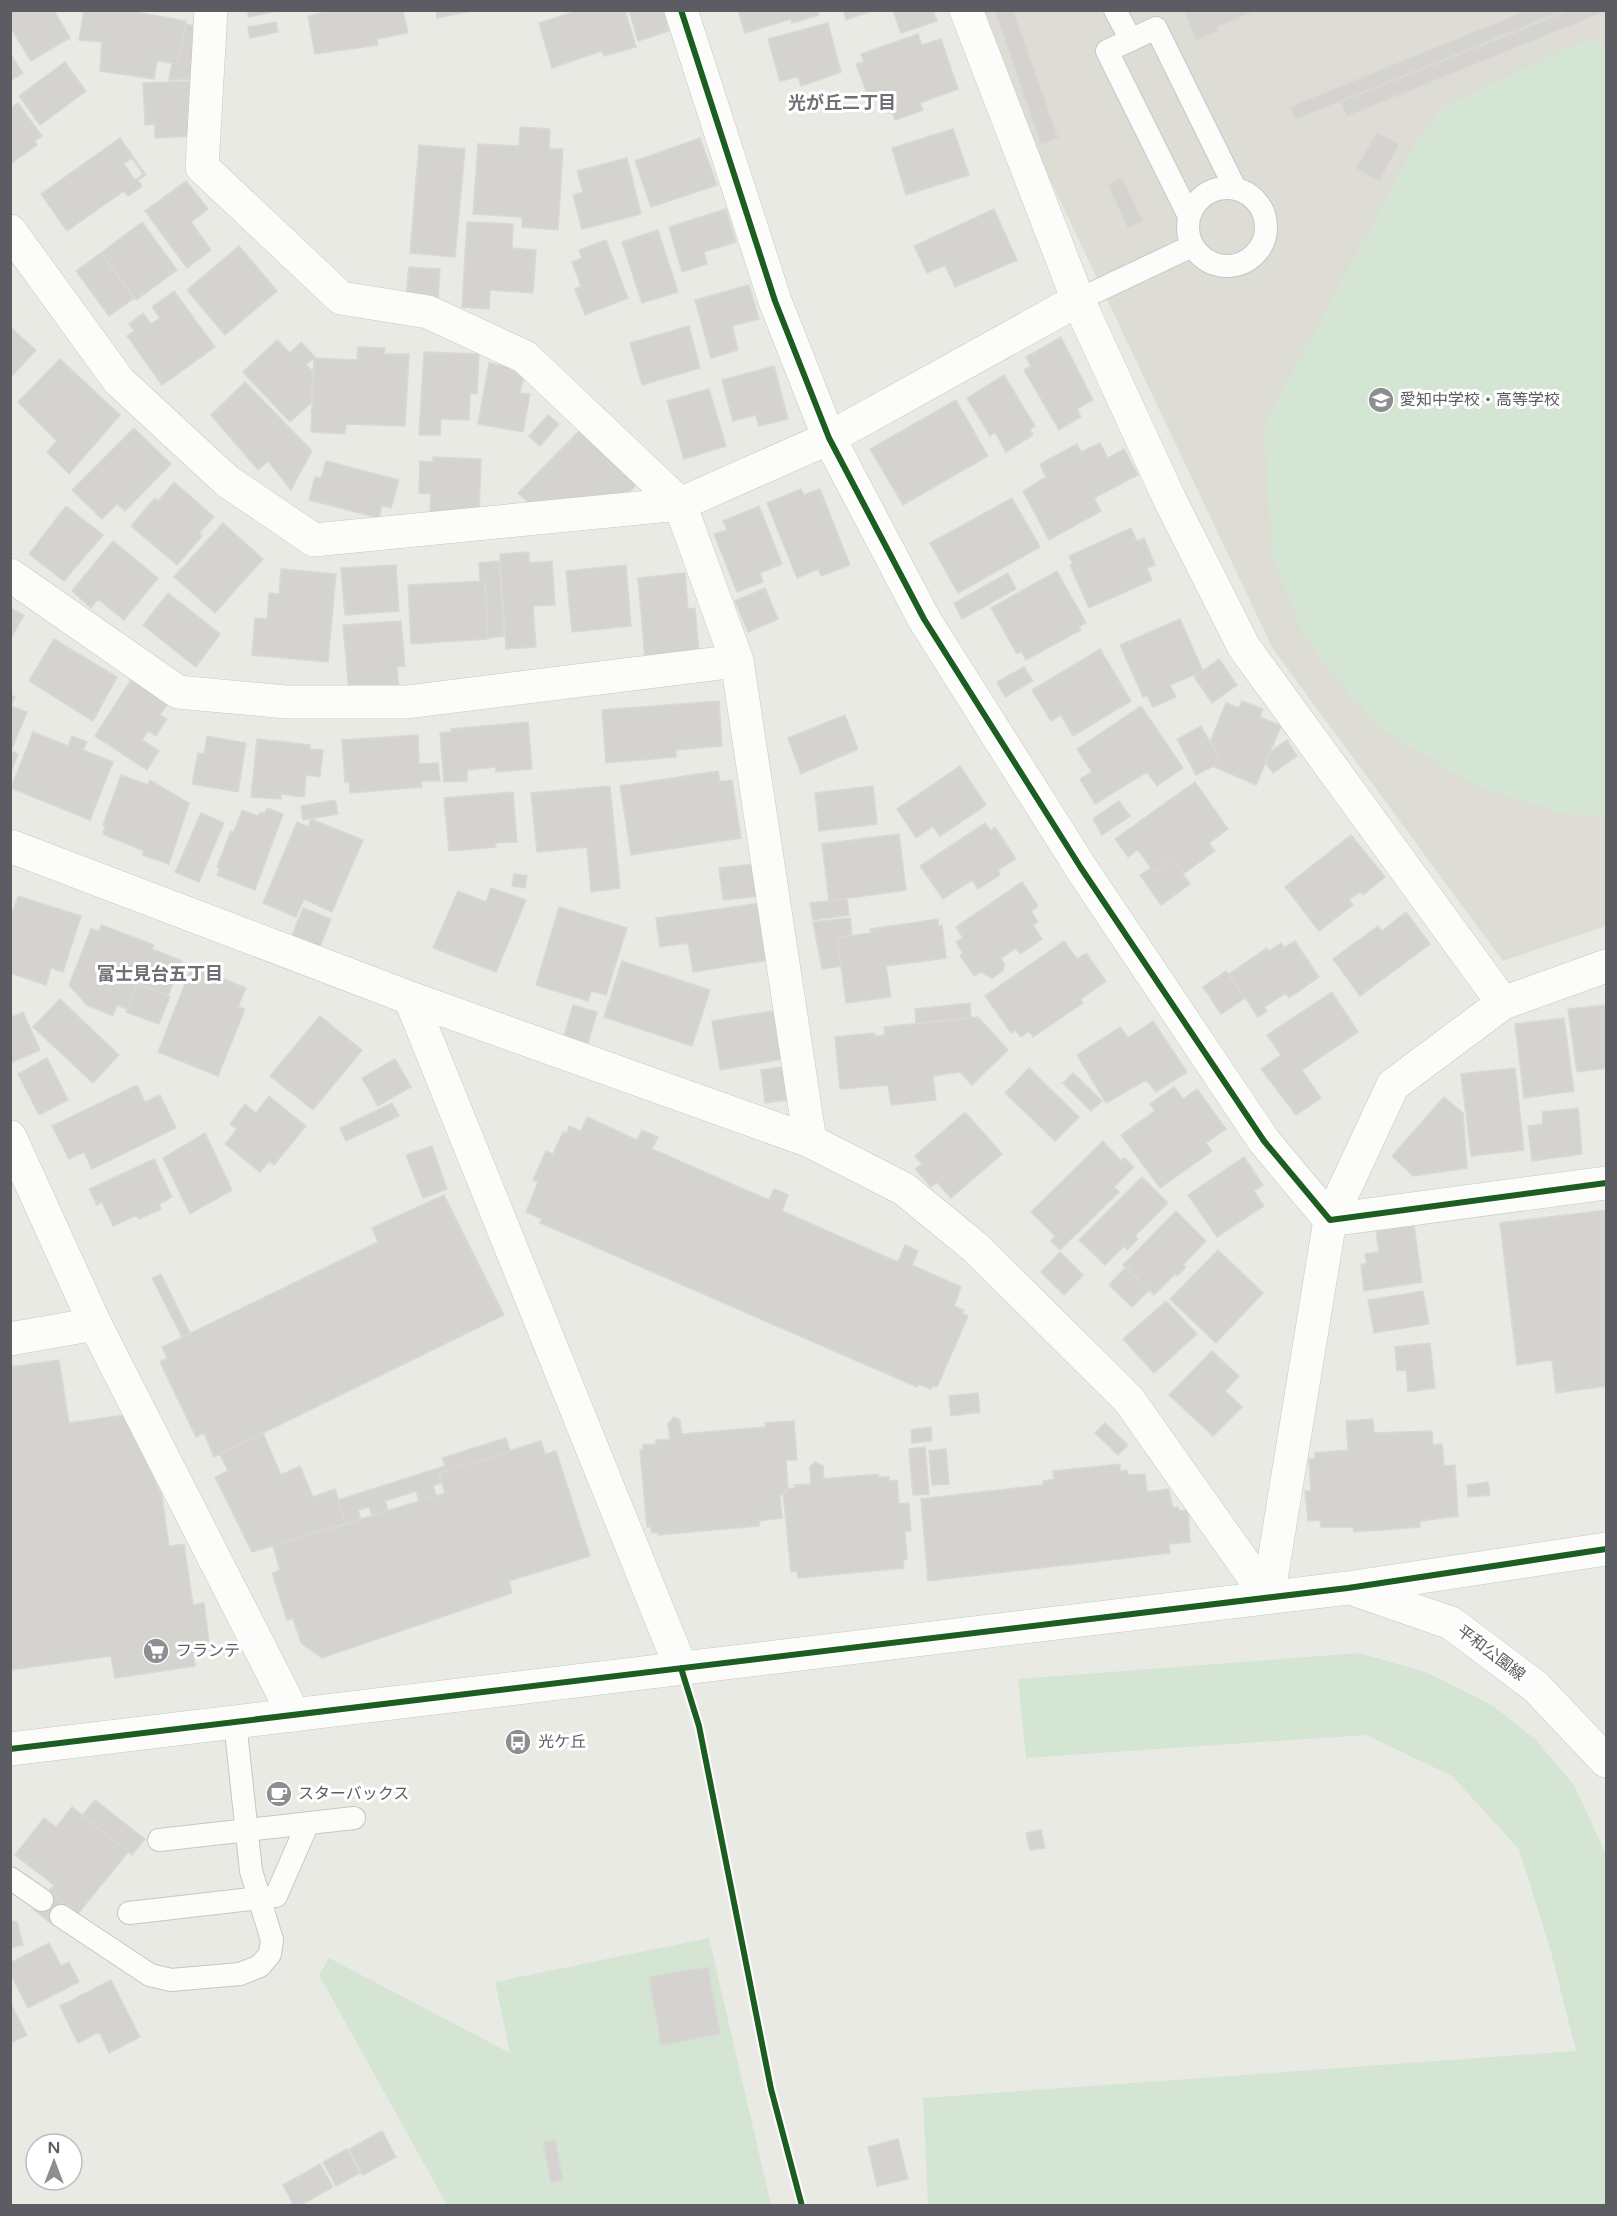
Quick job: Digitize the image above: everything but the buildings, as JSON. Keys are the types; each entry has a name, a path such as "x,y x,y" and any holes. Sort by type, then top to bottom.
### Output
{"street":[{"path":"211,10 202,167 341,298 428,312 525,357 680,504 737,661 810,1141"},
{"path":"681,10 775,301 830,438 924,619 1081,868 1264,1141 1330,1220"},
{"path":"966,10 1078,300 1170,500 1244,647 1503,1002"},
{"path":"10,231 119,381 227,481 314,540 680,504 830,438 1078,300"},
{"path":"10,575 178,692 286,702 407,702 737,661"},
{"path":"10,846 410,998 810,1141 904,1189 976,1248 1129,1400 1268,1597"},
{"path":"1268,1597 1330,1220 1393,1085 1503,1002 1606,966"},
{"path":"410,998 681,1668"},
{"path":"10,1137 95,1324 294,1715"},
{"path":"1330,1220 1606,1182"},
{"path":"10,1339 95,1324"},
{"path":"10,1749 1348,1588 1606,1549"},
{"name":"平和公園線","path":"1348,1588 1451,1623 1536,1687 1606,1761"}],"lane":[{"path":"1115,10 1131,40"},
{"path":"1189,216 1107,51 1156,28 1235,188"},
{"path":"1221,188 1235,188 1249,193 1260,202 1266,216 1267,231 1262,246 1251,259 1235,266 1218,266 1203,258 1192,246 1188,232 1189,216 1196,202 1207,192 1221,188"},
{"path":"1078,300 1192,246"},
{"path":"62,1916 150,1975 171,1980 240,1974 260,1966 270,1954 272,1940 251,1871 235,1722"},
{"path":"159,1840 354,1818"},
{"path":"129,1913 276,1896 308,1823"},
{"path":"10,1878 42,1900"}],"shaded area":[{"name":"愛知中学校・高等学校","path":"982,11 1606,11 1606,926 1503,961 1273,649 1037,152"}],"green space":[{"path":"1589,38 1606,49 1606,815 1564,814 1474,785 1386,732 1334,677 1304,635 1272,556 1264,426 1421,134 1444,107"},
{"path":"1360,1653 1428,1673 1492,1705 1536,1740 1574,1785 1606,1854 1606,2205 928,2205 923,2098 1576,2051 1551,1952 1519,1849 1452,1776 1366,1735 1026,1758 1018,1679"},
{"path":"709,1938 771,2205 447,2205 319,1975 329,1958 510,2053 495,1982"}],"cycle path":[{"path":"681,10 775,301 829,438 924,619 1081,868 1264,1141 1330,1220 1606,1183"},
{"path":"10,1749 1348,1588 1606,1549"},
{"path":"681,1668 699,1726 771,2089 802,2206"}],"place":[{"name":"愛知中学校・高等学校","path":"1381,400"},
{"name":"フランテ","path":"156,1651"},
{"name":"光ケ丘","path":"518,1742"},
{"name":"スターバックス","path":"279,1794"}],"district":[{"name":"光が丘二丁目","path":"842,103"},
{"name":"富士見台五丁目","path":"160,974"}]}
